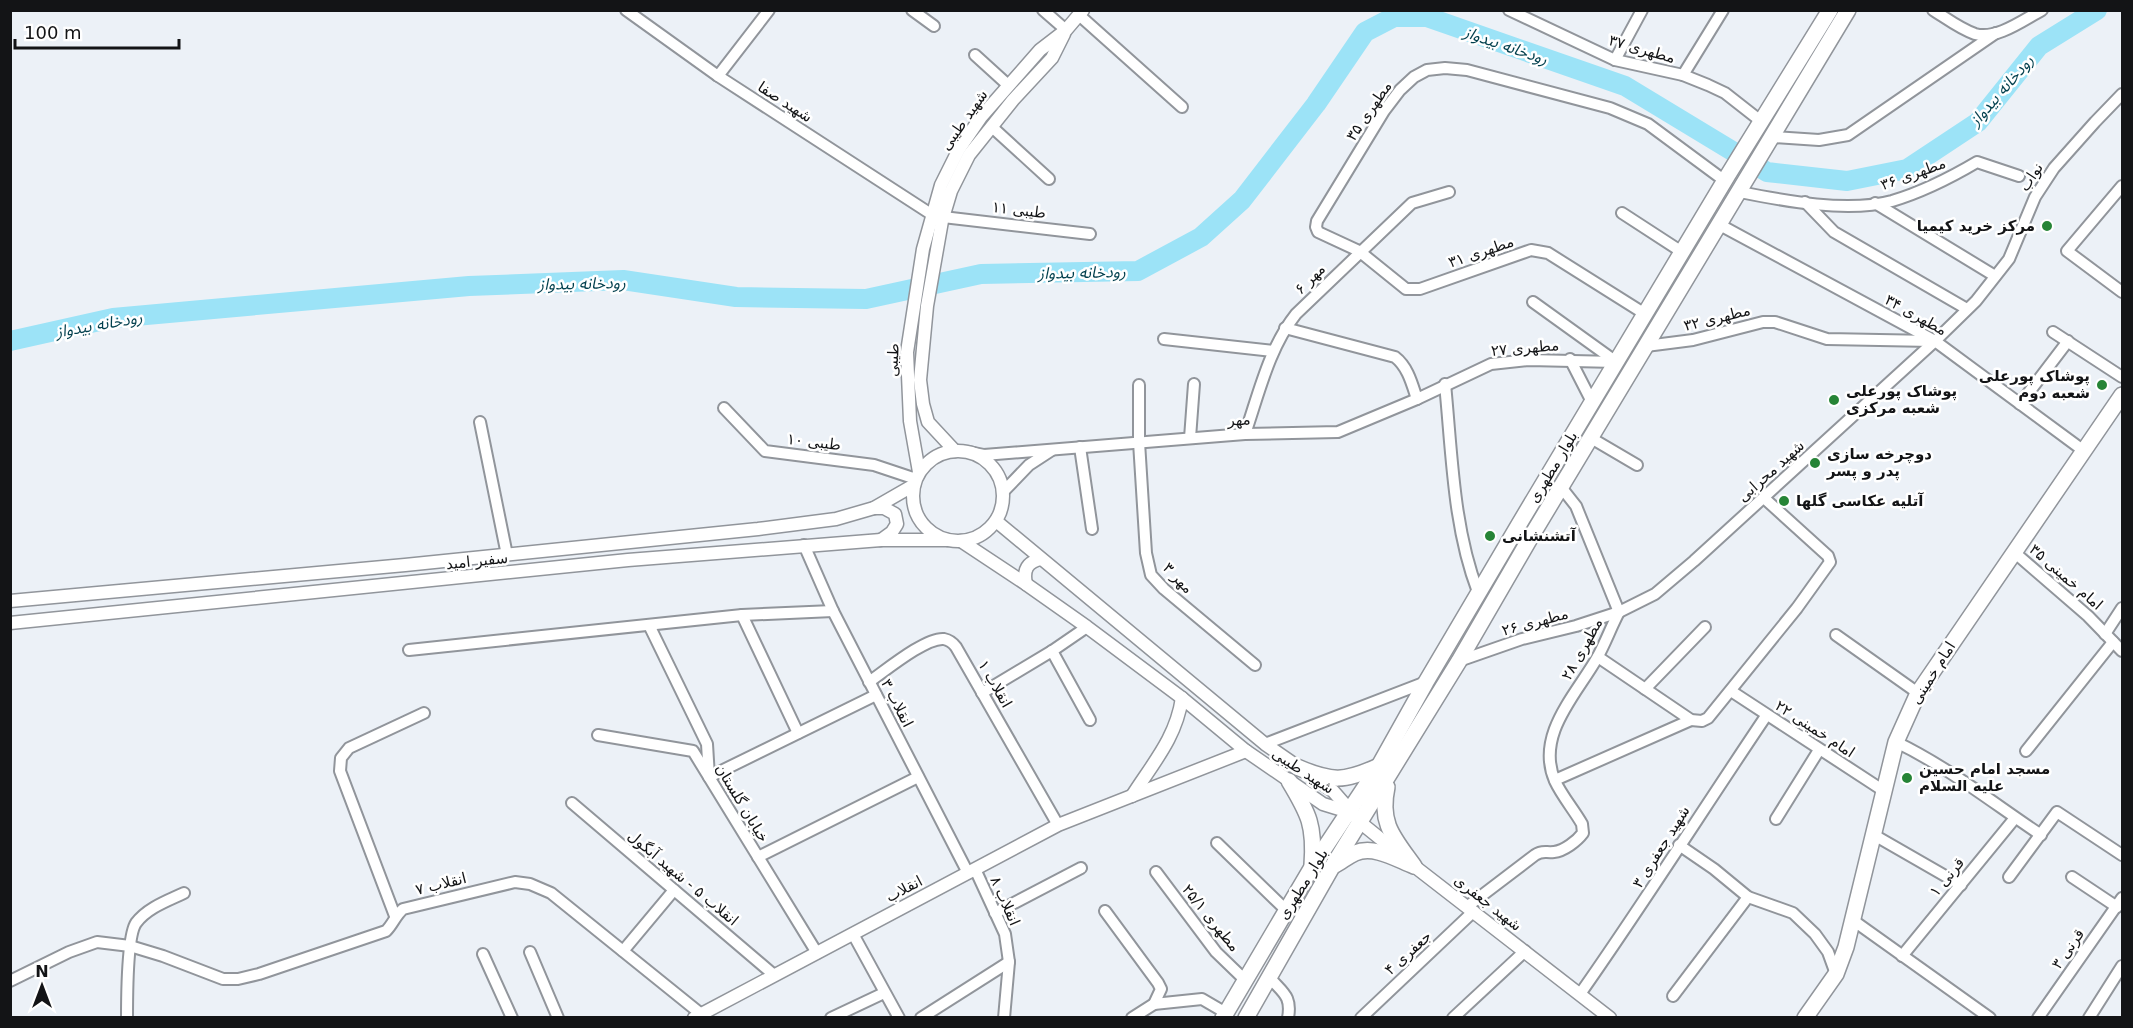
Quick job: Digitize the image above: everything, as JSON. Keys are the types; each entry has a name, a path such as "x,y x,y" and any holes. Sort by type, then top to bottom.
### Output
{"main road":[{"name":"بلوار مطهری","path":"1246,1017 1329,873 1361,823 1425,682 1726,178 1830,10"},
{"name":"بلوار مطهری","path":"1224,1015 1311,869 1349,812 1384,771 1459,661 1532,535 1848,10"},
{"path":"1740,158 1754,168"},
{"name":"امام خمینی","path":"1805,1017 1836,974 1854,921 1896,742 1917,693 2122,395"},
{"path":"1518,526 1532,535"},
{"path":"1297,767 1320,776 1337,779 1384,771 1384,813 1388,830 1414,866"},
{"path":"1290,781 1311,822 1314,839 1311,869 1329,873 1356,853 1368,851 1377,852 1414,866"}],"street":[{"name":"شهید صفا","path":"626,10 718,76 937,215"},
{"path":"718,76 769,10"},
{"path":"912,10 934,26"},
{"path":"1043,10 1066,30"},
{"name":"مطهری ۳۷","path":"1509,10 1615,60 1683,75 1725,93 1762,122"},
{"path":"1615,60 1642,10"},
{"path":"1683,75 1723,10"},
{"path":"1933,10 1976,34 1996,33"},
{"path":"1769,143 1820,140 1848,135 1996,33 2042,10"},
{"path":"1081,13 1182,107"},
{"name":"شهید طیبی","path":"936,254 937,215 941,185 959,149 981,117 1040,50 1066,30 1081,13"},
{"name":"شهید طیبی","path":"922,249 969,155 1052,58 1066,30"},
{"path":"975,54 1008,86"},
{"name":"مطهری ۳۵","path":"1359,251 1323,235 1316,227 1317,221 1384,111 1414,76 1426,70 1445,68 1467,70 1610,108 1648,124 1726,178"},
{"name":"نواب","path":"1935,341 1967,309 2009,259 2035,197 2054,168 2122,94"},
{"path":"992,127 1049,178"},
{"name":"مطهری ۳۶","path":"1742,188 1780,200 1827,205 1875,204 1921,191 1954,176 1977,162 2019,176"},
{"path":"2122,186 2067,251 2122,292"},
{"name":"مهر ۶","path":"1245,434 1273,351 1285,328 1296,314 1359,251 1412,203 1449,192"},
{"path":"1805,202 1834,232 1967,309"},
{"path":"1875,204 1995,276"},
{"path":"1622,213 1682,252"},
{"name":"طیبی ۱۱","path":"937,215 1090,234"},
{"name":"مطهری ۳۴","path":"1720,225 1935,341 2084,451"},
{"name":"طیبی","path":"917,479 910,421 907,352 922,249"},
{"name":"مطهری ۳۱","path":"1359,251 1398,284 1412,290 1531,250 1539,250 1548,253 1645,314"},
{"name":"طیبی","path":"936,254 927,306 920,380 928,422 955,451"},
{"path":"1533,302 1616,362"},
{"name":"مطهری ۳۲","path":"1646,346 1693,340 1763,322 1775,322 1827,339 1935,341"},
{"path":"1285,328 1395,357 1407,370 1417,399"},
{"path":"2053,332 2122,377"},
{"path":"1164,339 1273,351"},
{"name":"شهید محرابی","path":"1619,612 1655,594 1764,498 1935,341"},
{"path":"2020,404 2068,341"},
{"name":"مطهری ۲۷","path":"1417,399 1491,364 1570,359 1616,362"},
{"name":"مطهری ۲۷","path":"1570,359 1592,402"},
{"path":"1190,438 1194,384"},
{"path":"1445,384 1457,509 1470,569 1478,592"},
{"name":"مهر ۳","path":"1139,385 1139,442 1146,553 1150,575 1255,665"},
{"name":"مهر","path":"969,452 984,455 1245,434 1338,432 1417,399"},
{"name":"طیبی ۱۰","path":"724,408 765,451 874,465 917,479"},
{"path":"480,422 507,555"},
{"path":"1591,438 1637,465"},
{"path":"1080,447 1092,529"},
{"name":"مهر","path":"1003,492 1029,465 1055,449"},
{"path":"955,451 969,452 982,458 993,467 1000,479 1003,492 1002,507 996,521 974,538 961,541 947,540 934,534 920,519 913,499 917,479 929,462 941,454 955,451"},
{"name":"سفیر امید","path":"10,601 507,555 836,519 874,508 917,479"},
{"name":"مطهری ۲۸","path":"1561,487 1576,506 1619,612 1598,657 1558,720 1551,736 1550,759 1555,780 1582,824"},
{"path":"1598,657 1691,720 1702,721 1708,717 1731,692 1830,562 1828,556 1764,498"},
{"path":"874,508 884,508 895,514 897,524 892,532 881,540"},
{"name":"شهید طیبی","path":"996,521 1265,744 1333,791 1349,812"},
{"name":"سفیر امید","path":"10,623 628,560 881,540 947,540"},
{"name":"شهید طیبی","path":"961,541 1087,627 1182,698 1246,751 1323,804 1349,812"},
{"name":"انقلاب ۳","path":"804,545 833,611 869,682 918,777 971,871"},
{"name":"امام خمینی ۳۵","path":"2014,552 2072,601 2122,651"},
{"path":"1026,584 1024,575 1026,567 1033,561 1041,559"},
{"path":"2026,751 2109,638 2122,608"},
{"path":"409,650 742,615 833,611"},
{"name":"مطهری ۲۶","path":"1459,661 1522,639 1576,626 1619,612"},
{"path":"742,615 798,733"},
{"path":"649,625 706,744 709,777 876,695"},
{"path":"982,693 1087,627"},
{"path":"1645,689 1705,627"},
{"path":"1836,635 1917,693"},
{"name":"انقلاب ۱","path":"869,682 925,645 935,640 950,641 956,647 1058,825"},
{"path":"1052,651 1090,720"},
{"path":"1265,744 1425,682"},
{"name":"امام خمینی ۲۲","path":"1731,692 1884,791"},
{"path":"1132,796 1173,734 1182,698"},
{"path":"395,916 340,771 341,758 349,748 424,713"},
{"name":"شهید جعفری ۳","path":"1580,994 1645,902 1679,845 1766,716"},
{"path":"1555,780 1691,720"},
{"name":"خیابان گلستان","path":"598,735 693,751 817,953"},
{"path":"1896,742 1992,799 2041,835"},
{"path":"1776,819 1819,750"},
{"name":"انقلاب","path":"698,1016 1058,825 1246,751"},
{"path":"758,856 918,777"},
{"name":"انقلاب ۵ - شهید آبگول","path":"572,803 774,975"},
{"name":"شهید جعفری","path":"1349,812 1414,866 1610,1017"},
{"path":"2009,877 2057,812 2122,855"},
{"name":"قرنی ۱","path":"1902,956 2015,818"},
{"name":"جعفری ۴","path":"1361,1017 1471,909 1540,852 1562,850 1581,836 1584,828 1582,824"},
{"path":"1874,835 1961,885"},
{"path":"1217,843 1286,910"},
{"path":"1679,845 1714,869 1748,897 1793,913 1815,934 1828,952 1836,974"},
{"path":"995,913 1081,868"},
{"name":"انقلاب ۸","path":"971,871 1005,934 1010,962 1004,1017"},
{"name":"مطهری ۲۵/۱","path":"1156,872 1216,952 1245,980"},
{"path":"2072,877 2120,902"},
{"name":"انقلاب ۷","path":"10,981 69,952 97,942 130,946 223,979 238,979 386,931 395,916 403,909 515,882 530,884 551,892 698,1016"},
{"path":"623,951 674,890"},
{"path":"126,1017 133,926 148,911 183,893"},
{"path":"1673,996 1748,897"},
{"name":"قرنی ۳","path":"2038,1017 2120,902"},
{"path":"1105,911 1161,989 1154,1004"},
{"path":"1854,921 1990,1017"},
{"path":"853,934 899,1017"},
{"path":"1453,1017 1525,951"},
{"path":"530,952 558,1017"},
{"path":"483,954 512,1017"},
{"path":"921,1017 1010,962"},
{"path":"2089,1017 2122,966"},
{"path":"1270,978 1289,999 1288,1017"},
{"path":"831,1017 884,993"},
{"path":"1132,1017 1154,1004 1202,999 1224,1015"}],"waterway":[{"name":"رودخانه بیدواز","path":"10,341 113,318 469,286 623,280 736,297 866,299 981,274 1138,271 1201,237 1242,200 1316,104 1365,32 1394,17 1427,17 1625,86 1767,172 1847,181 1907,169 1978,122 2039,46 2097,10"}],"place":[{"name":"مرکز خرید کیمیا","path":"2047,226"},
{"name":"پوشاک پورعلی شعبه دوم","path":"2102,385"},
{"name":"پوشاک پورعلی شعبه مرکزی","path":"1834,400"},
{"name":"دوچرخه سازی پدر و پسر","path":"1815,463"},
{"name":"آتلیه عکاسی گلها","path":"1784,501"},
{"name":"آتشنشانی","path":"1490,536"},
{"name":"مسجد امام حسین علیه السلام","path":"1907,778"}]}
